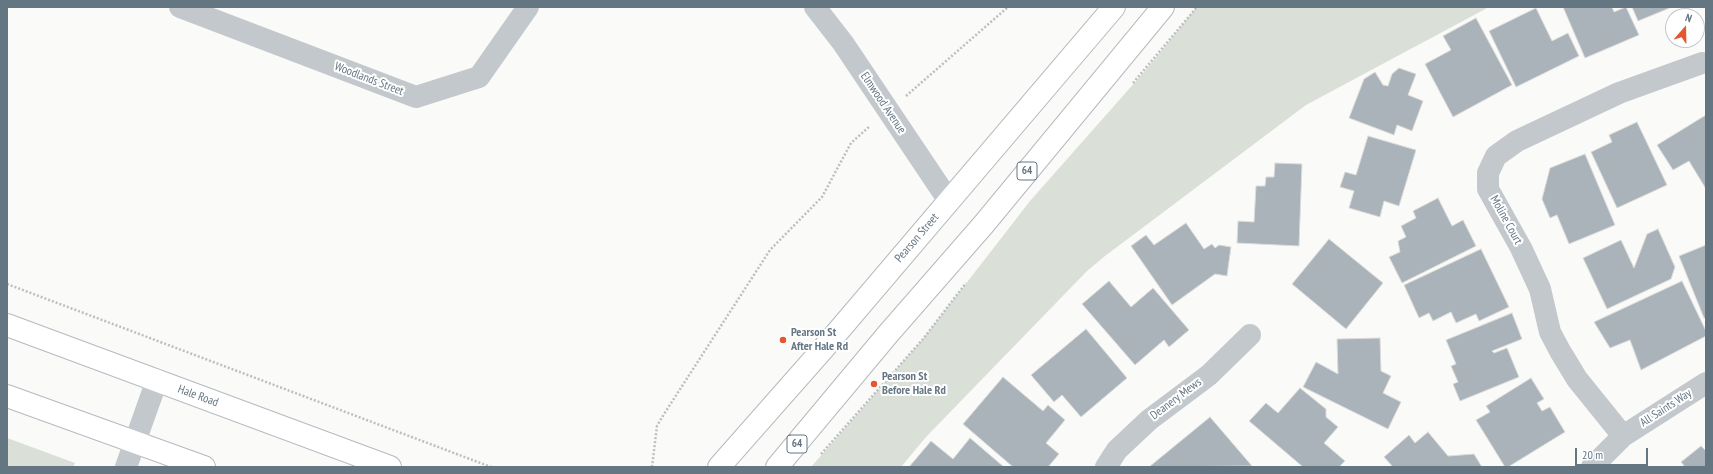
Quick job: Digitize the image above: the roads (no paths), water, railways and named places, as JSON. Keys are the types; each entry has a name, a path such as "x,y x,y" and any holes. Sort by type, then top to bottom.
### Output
{"main road":[{"name":"Pearson Street","path":"719,467 949,201 1114,7"},
{"name":"64","path":"777,467 888,334 984,224 1163,7"},
{"name":"Hale Road","path":"7,325 390,467"},
{"path":"7,396 204,467"}],"street":[{"name":"Woodlands Street","path":"180,7 416,98 479,77 528,7"},
{"name":"Elmwood Avenue","path":"815,7 843,43 949,201"},
{"name":"Moline Court","path":"1623,436 1577,379 1550,332 1540,289 1521,248 1488,189 1488,173 1496,156 1516,141 1619,93 1702,63"},
{"name":"Deanery Mews","path":"1106,467 1117,450 1148,420 1209,376 1250,335"},
{"path":"126,467 157,380"},
{"name":"All Saints Way","path":"1592,467 1623,436 1706,383"}],"place":[{"name":"Pearson St After Hale Rd","path":"783,340"},
{"name":"Pearson St Before Hale Rd","path":"874,384"}]}
